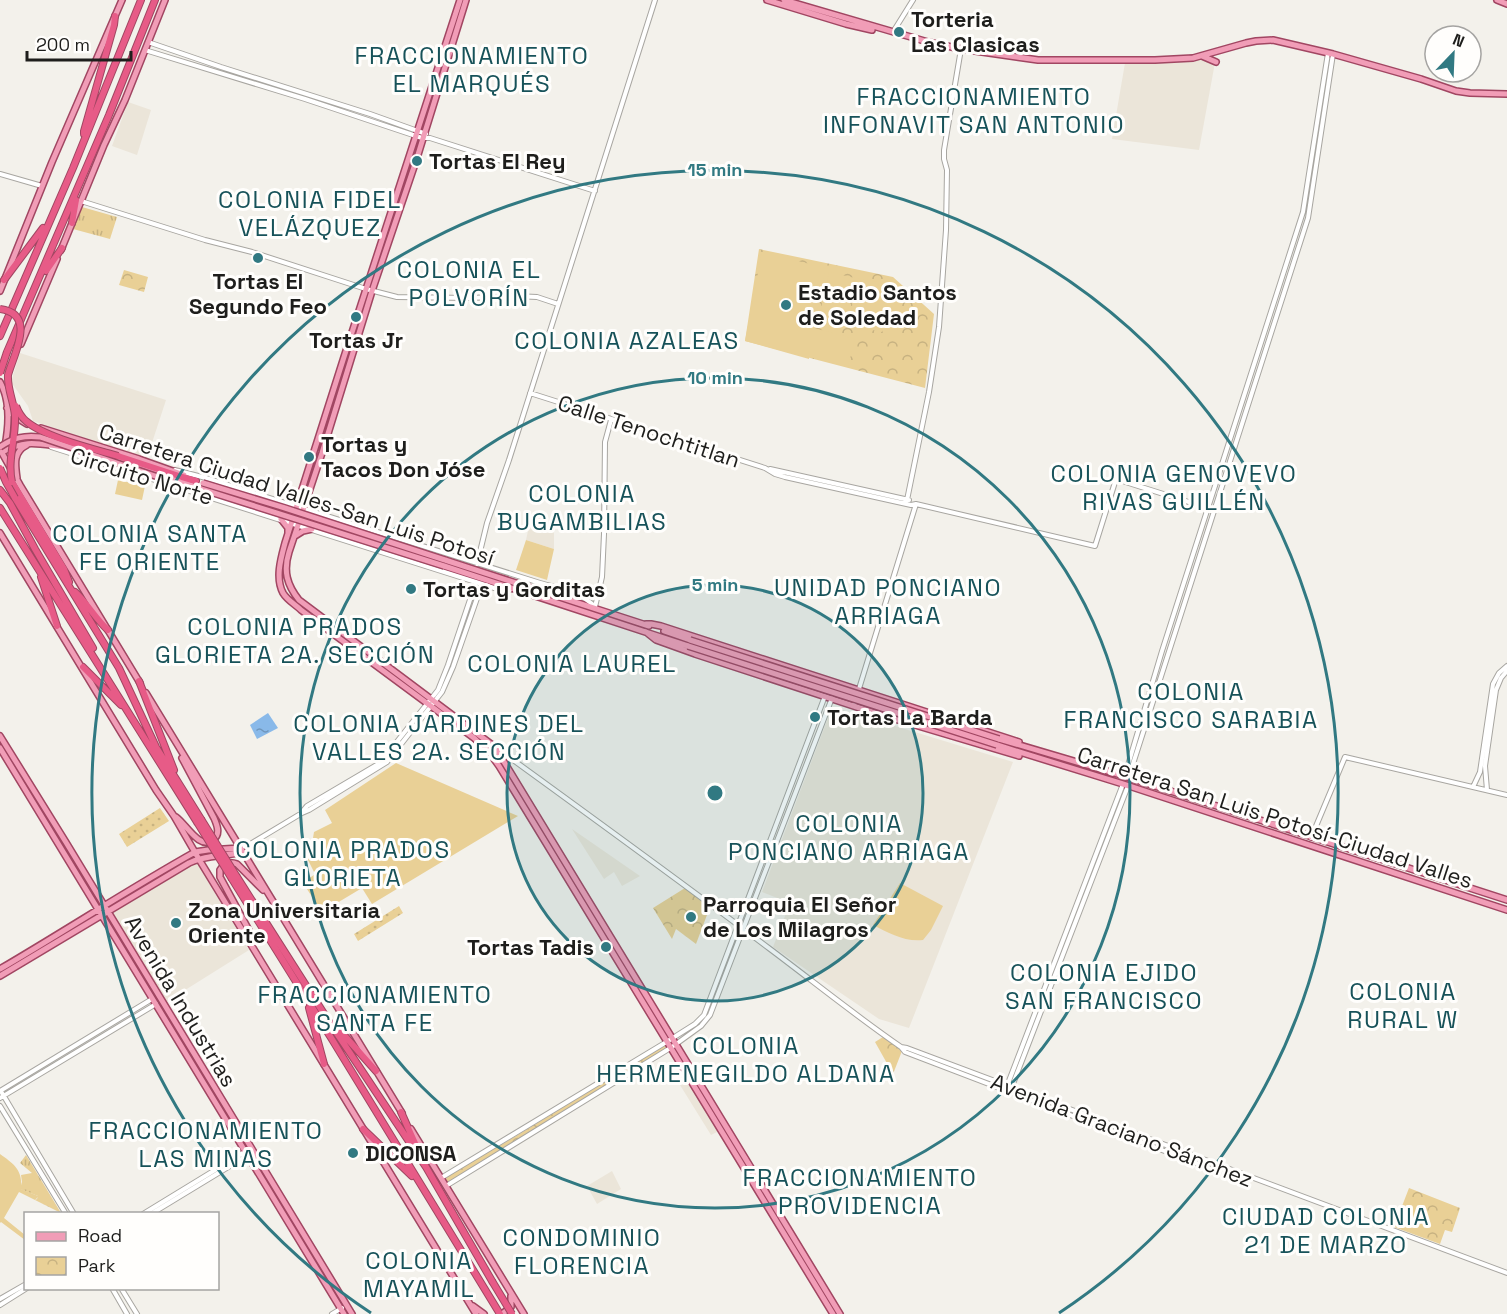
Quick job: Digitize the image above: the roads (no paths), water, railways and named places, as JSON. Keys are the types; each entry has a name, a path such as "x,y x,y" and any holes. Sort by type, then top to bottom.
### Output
{"highway":[{"path":"0,336 141,0"},
{"path":"0,366 3,354 24,314 80,183 154,0"},
{"path":"85,138 84,131 115,16"},
{"path":"72,223 80,183"},
{"path":"4,280 49,221"},
{"path":"37,284 62,248"},
{"path":"0,309 14,314 22,332 7,381 8,393 15,414 15,435 9,471 64,569 69,586 108,630"},
{"path":"0,374 3,354"},
{"path":"8,393 26,421 48,434 182,477 199,487"},
{"path":"0,468 15,498 119,668 156,747 199,820"},
{"path":"0,490 10,503 103,666 105,675"},
{"path":"0,508 199,820 501,1314"},
{"path":"38,568 57,626"},
{"path":"83,667 130,714"},
{"path":"139,681 180,785"},
{"path":"234,878 426,1167 512,1314"},
{"path":"306,998 324,1064"},
{"path":"328,1020 376,1071"},
{"path":"400,1112 426,1167"},
{"path":"363,1129 419,1182"}],"main road":[{"path":"0,291 122,0"},
{"path":"165,0 9,374 8,433 1,452 16,482 524,1314"},
{"path":"420,134 460,0"},
{"path":"295,524 297,506 466,0"},
{"path":"767,0 846,24 894,33"},
{"path":"784,0 928,42 1046,61 1193,58 1256,41 1278,41 1330,53 1456,91 1507,94"},
{"path":"1497,0 1507,3"},
{"path":"1502,0 1507,3"},
{"path":"1202,56 1216,62"},
{"path":"134,76 135,84"},
{"path":"369,290 303,508 279,564 283,572 284,593 291,602 495,747 670,1040"},
{"path":"3,354 10,357 19,349"},
{"path":"0,382 8,393"},
{"name":"Carretera Ciudad Valles-San Luis Potosí","path":"7,408 14,416 28,424 171,470 199,487 595,607 646,624 689,643"},
{"path":"1,452 17,437 40,437 172,482 199,487"},
{"path":"1,452 17,445 32,443 88,451 199,487"},
{"path":"16,482 16,456 19,450 32,443"},
{"path":"0,482 9,479 16,482"},
{"path":"281,519 291,535"},
{"path":"291,535 312,529"},
{"path":"0,532 476,1314"},
{"name":"Carretera San Luis Potosí-Ciudad Valles","path":"445,563 517,590 998,742 1038,758 1507,910"},
{"path":"646,624 661,626 1015,740 1045,752"},
{"path":"646,632 656,640 825,697 1020,756 1038,758"},
{"path":"813,693 818,686 818,677"},
{"path":"878,714 875,704 882,698"},
{"path":"430,703 474,738 499,765 674,1046 836,1313"},
{"name":"Avenida Industrias","path":"0,736 9,751 11,760 92,898 103,910 110,927 154,1001 249,1151"},
{"path":"998,742 1045,752 1134,779 1507,900"},
{"path":"174,816 182,821 197,840 205,843 212,841 217,835 218,827 177,745"},
{"name":"Avenida Industrias","path":"0,748 11,760 346,1311"},
{"path":"0,969 153,883 197,855 241,850"},
{"path":"252,946 252,936 220,877 220,870 227,863 237,864 269,895"},
{"path":"0,976 91,917 92,898"},
{"path":"91,917 110,927"},
{"path":"501,1314 511,1307 511,1294"},
{"path":"471,1305 484,1314"}],"street":[{"path":"477,564 487,523 655,0"},
{"path":"894,33 913,0"},
{"path":"148,42 430,138 595,191"},
{"path":"906,502 929,392 939,327 946,230 947,170 944,150 961,49"},
{"path":"144,50 420,134"},
{"path":"1121,775 1128,765 1162,651 1304,212 1330,53"},
{"path":"1134,779 1132,767 1308,218 1330,53"},
{"path":"0,174 43,186"},
{"path":"81,201 397,297 515,296 537,297 558,304"},
{"name":"Calle Tenochtitlan","path":"530,393 768,470 776,470 1095,546 1116,479 1209,508"},
{"path":"595,607 602,577 605,442 611,420"},
{"name":"Circuito Norte","path":"171,470 183,471 297,506 582,597 595,607"},
{"name":"Circuito Norte","path":"199,487 295,524 482,584 517,590"},
{"path":"281,519 286,511 287,503"},
{"path":"854,705 915,504"},
{"path":"1209,508 1214,510"},
{"path":"312,529 311,519 316,512"},
{"path":"430,703 438,690 448,664 476,582"},
{"path":"241,850 380,763 430,703 442,692 482,584"},
{"path":"1473,787 1481,763 1493,684 1499,673 1507,666"},
{"path":"1487,790 1485,766 1496,690 1507,671"},
{"path":"446,1186 674,1046 701,1026 710,1015 711,1004 738,925 830,681"},
{"path":"441,1178 670,1040 704,1016 743,929 837,683"},
{"path":"495,747 904,1049"},
{"path":"0,748 9,751"},
{"path":"1311,838 1345,757 1507,795"},
{"path":"1465,785 1477,778 1486,780 1497,793"},
{"path":"1008,1089 1125,785"},
{"path":"73,1212 1,1093 154,1001"},
{"name":"Avenida Graciano Sánchez","path":"904,1049 957,1073 1008,1089 1507,1273"},
{"name":"Avenida Graciano Sánchez","path":"904,1049 959,1067 1008,1089 1209,1168"},
{"path":"957,1073 959,1067"},
{"path":"0,1106 65,1212"},
{"path":"16,1132 23,1127"},
{"path":"146,1212 249,1151"},
{"path":"154,1212 249,1151"},
{"path":"0,1299 24,1285"},
{"path":"0,1305 24,1290"},
{"path":"112,1290 128,1314"},
{"path":"122,1290 137,1314"},
{"path":"332,1314 346,1311"}],"water":[{"path":"268,713 278,728 257,739 250,725"}],"place":[{"name":"Torteria Las Clasicas","path":"899,32"},
{"name":"Tortas El Rey","path":"417,161"},
{"name":"Tortas El Segundo Feo","path":"258,258"},
{"name":"Estadio Santos de Soledad","path":"786,305"},
{"name":"Tortas Jr","path":"356,317"},
{"name":"Tortas y Tacos Don Jóse","path":"309,457"},
{"name":"Tortas y Gorditas","path":"411,589"},
{"name":"Tortas La Barda","path":"815,717"},
{"name":"Parroquia El Señor de Los Milagros","path":"691,917"},
{"name":"Zona Universitaria Oriente","path":"176,923"},
{"name":"Tortas Tadis","path":"606,947"},
{"name":"DICONSA","path":"353,1153"}],"district":[{"name":"FRACCIONAMIENTO EL MARQUÉS","path":"472,70"},
{"name":"FRACCIONAMIENTO INFONAVIT SAN ANTONIO","path":"974,111"},
{"name":"COLONIA FIDEL VELÁZQUEZ","path":"310,214"},
{"name":"COLONIA EL POLVORÍN","path":"469,284"},
{"name":"COLONIA AZALEAS","path":"627,341"},
{"name":"COLONIA GENOVEVO RIVAS GUILLÉN","path":"1174,488"},
{"name":"COLONIA BUGAMBILIAS","path":"582,508"},
{"name":"COLONIA SANTA FE ORIENTE","path":"150,548"},
{"name":"UNIDAD PONCIANO ARRIAGA","path":"888,602"},
{"name":"COLONIA PRADOS GLORIETA 2A. SECCIÓN","path":"295,641"},
{"name":"COLONIA LAUREL","path":"572,664"},
{"name":"COLONIA FRANCISCO SARABIA","path":"1191,706"},
{"name":"COLONIA JARDINES DEL VALLES 2A. SECCIÓN","path":"439,738"},
{"name":"COLONIA PONCIANO ARRIAGA","path":"849,838"},
{"name":"COLONIA PRADOS GLORIETA","path":"343,864"},
{"name":"COLONIA EJIDO SAN FRANCISCO","path":"1104,987"},
{"name":"COLONIA RURAL W","path":"1403,1006"},
{"name":"FRACCIONAMIENTO SANTA FE","path":"375,1009"},
{"name":"COLONIA HERMENEGILDO ALDANA","path":"746,1060"},
{"name":"FRACCIONAMIENTO LAS MINAS","path":"206,1145"},
{"name":"FRACCIONAMIENTO PROVIDENCIA","path":"860,1192"},
{"name":"CIUDAD COLONIA 21 DE MARZO","path":"1326,1231"},
{"name":"CONDOMINIO FLORENCIA","path":"582,1252"},
{"name":"COLONIA MAYAMIL","path":"419,1275"}]}
